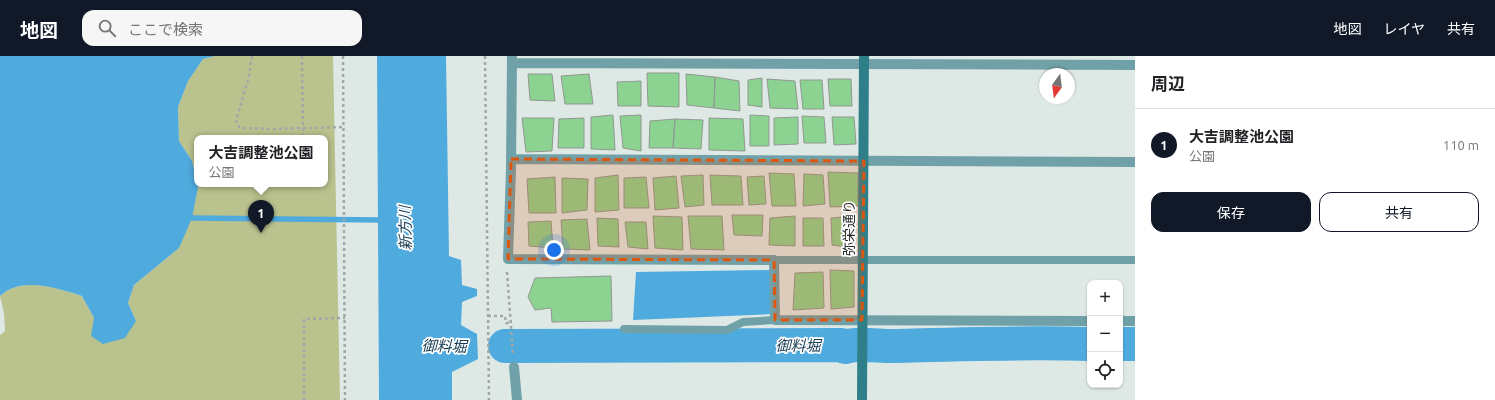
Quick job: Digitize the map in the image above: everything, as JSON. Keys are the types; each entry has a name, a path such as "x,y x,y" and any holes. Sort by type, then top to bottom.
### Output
{"street":[{"path":"1087,321 862,324 775,320 774,260 508,259 512,59 864,60 1135,65"},
{"name":"弥栄通り","path":"862,400 864,60"},
{"path":"511,159 1135,162"},
{"path":"1123,321 1135,321"},
{"path":"514,362 517,400"}],"lane":[{"path":"774,260 1135,260"},
{"path":"624,329 727,330 743,322 775,320"}],"path":[{"path":"252,56 249,76 236,121 240,128 304,129 345,127"},
{"path":"302,56 304,135"},
{"path":"344,56 345,400"},
{"path":"485,56 489,400"},
{"path":"508,259 507,274 513,333 514,362"},
{"path":"488,316 505,316 506,323 512,323"},
{"path":"304,400 304,319 345,318"}],"highlighted area":[{"path":"511,159 864,161 862,320 775,320 774,260 508,259"}],"green space":[{"path":"215,56 333,56 340,400 0,400 0,335 5,331 4,313 0,296 9,290 18,286 29,285 51,287 82,296 94,318 136,321 128,303 134,285 179,248 198,187 328,187 328,135 194,135 194,169 192,161 179,141 178,107 188,81 203,59"}],"water":[{"path":"0,56 215,56 203,59 188,81 178,107 179,141 192,161 194,170 194,187 198,187 192,218 179,248 134,285 128,303 136,321 125,338 103,344 91,336 94,318 82,296 51,287 29,285 18,286 0,296"},
{"name":"新方川","path":"377,56 446,56 449,256 461,260 462,285 477,289 477,296 462,302 461,325 477,334 478,359 452,372 452,400 379,400"},
{"path":"772,270 773,314 633,320 636,272"}],"building":[{"path":"647,73 679,73 679,107 648,106"},
{"path":"528,74 552,74 555,101 530,100"},
{"path":"589,74 593,104 565,104 561,76"},
{"path":"686,74 715,77 714,108 687,105"},
{"path":"715,77 739,81 740,111 714,108"},
{"path":"762,78 762,107 748,105 748,80"},
{"path":"767,79 795,81 798,109 770,108"},
{"path":"828,79 851,79 852,106 830,106"},
{"path":"800,80 822,80 824,109 803,109"},
{"path":"641,81 641,106 618,106 617,82"},
{"path":"613,115 615,150 591,149 591,117"},
{"path":"641,115 641,151 623,148 620,116"},
{"path":"750,115 769,116 769,146 750,146"},
{"path":"802,116 824,117 826,143 804,143"},
{"path":"798,117 798,144 774,145 774,118"},
{"path":"832,117 854,117 856,144 834,145"},
{"path":"522,118 554,118 552,151 526,152"},
{"path":"584,118 584,148 558,148 559,119"},
{"path":"709,118 743,119 745,151 709,150"},
{"path":"675,119 673,148 649,148 650,121"},
{"path":"675,119 703,120 701,149 673,148"},
{"path":"828,172 858,173 858,206 830,207"},
{"path":"769,173 794,174 796,206 772,206"},
{"path":"804,174 823,175 825,204 803,206"},
{"path":"618,175 619,210 595,212 595,178"},
{"path":"703,175 704,205 685,207 681,176"},
{"path":"710,175 741,176 743,205 712,205"},
{"path":"676,176 679,208 655,210 653,178"},
{"path":"764,176 766,204 749,205 747,177"},
{"path":"555,177 556,213 529,213 527,179"},
{"path":"646,177 649,208 624,208 624,178"},
{"path":"562,178 588,179 587,210 562,213"},
{"path":"732,215 763,215 762,236 734,235"},
{"path":"653,216 682,217 683,250 655,248"},
{"path":"688,216 722,216 724,250 691,249"},
{"path":"795,216 795,246 769,245 770,218"},
{"path":"853,216 853,248 832,245 831,218"},
{"path":"597,218 618,219 619,247 598,246"},
{"path":"803,218 823,218 824,246 803,246"},
{"path":"587,219 590,250 563,249 561,220"},
{"path":"551,221 553,248 529,246 528,222"},
{"path":"625,222 646,222 648,249 628,247"},
{"path":"830,270 854,271 854,307 831,309"},
{"path":"823,272 824,308 793,310 795,273"},
{"path":"611,276 612,321 552,322 551,308 535,310 528,297 535,278"}],"waterway":[{"path":"192,218 384,220"},
{"name":"御料堀","path":"505,346 842,345 845,347 864,345 891,346 1018,343 1087,344"},
{"name":"御料堀","path":"1123,344 1135,344"}],"place":[{"name":"大吉調整池公園","path":"261,233"}]}
